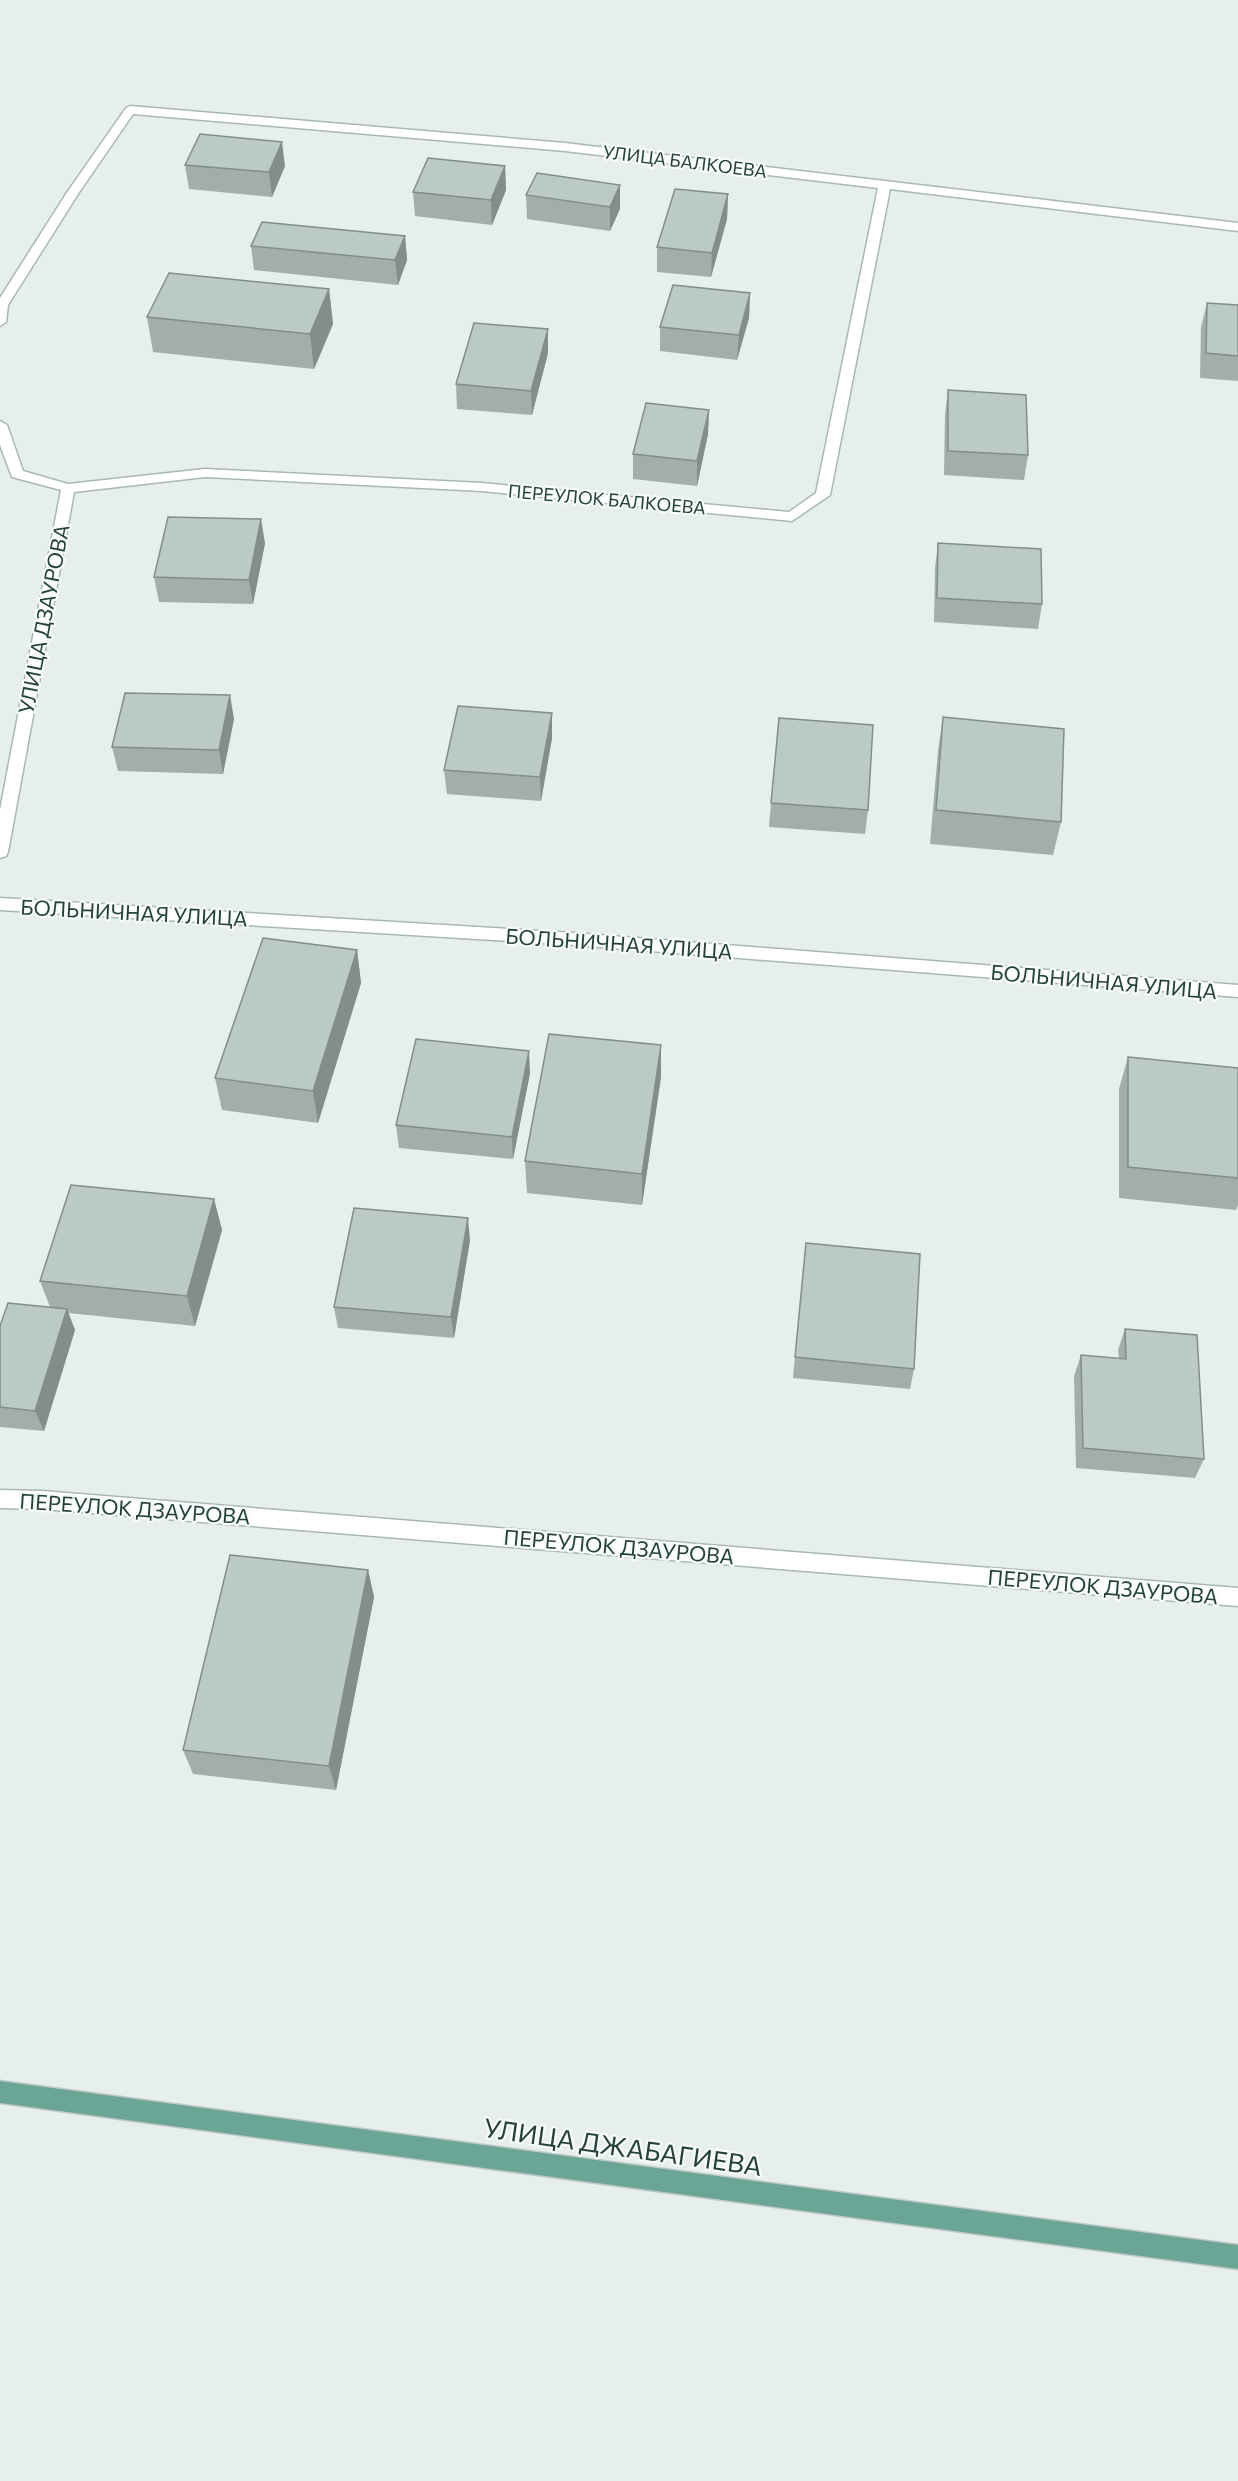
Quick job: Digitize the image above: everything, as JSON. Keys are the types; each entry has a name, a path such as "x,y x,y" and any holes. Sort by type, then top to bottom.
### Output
{"main road":[{"name":"УЛИЦА ДЖАБАГИЕВА","path":"0,2092 1238,2257"}],"street":[{"name":"УЛИЦА БАЛКОЕВА","path":"0,322 2,305 72,194 129,110 565,147 1238,227"},
{"name":"ПЕРЕУЛОК БАЛКОЕВА","path":"68,488 205,473 482,487 792,517 823,495 885,185"},
{"path":"0,425 17,474 68,488"},
{"name":"УЛИЦА ДЗАУРОВА","path":"0,852 68,488"},
{"name":"БОЛЬНИЧНАЯ УЛИЦА","path":"0,904 574,939 1238,991"},
{"name":"ПЕРЕУЛОК ДЗАУРОВА","path":"0,1499 42,1500 1238,1597"}],"building":[{"path":"200,134 282,142 269,172 185,165"},
{"path":"428,158 505,166 491,200 413,192"},
{"path":"537,173 620,185 610,207 526,195"},
{"path":"675,189 728,194 712,253 657,247"},
{"path":"262,222 405,236 395,260 251,246"},
{"path":"169,273 329,289 310,334 147,317"},
{"path":"673,285 750,293 739,335 660,327"},
{"path":"1207,303 1238,305 1238,356 1206,353"},
{"path":"474,323 548,329 531,391 456,384"},
{"path":"948,390 1026,395 1028,455 948,451"},
{"path":"646,403 709,410 697,461 633,454"},
{"path":"168,517 261,519 249,580 154,577"},
{"path":"938,543 1041,549 1042,604 937,598"},
{"path":"125,693 230,695 219,750 112,747"},
{"path":"458,706 552,713 540,777 444,770"},
{"path":"943,717 1064,729 1061,822 936,810"},
{"path":"779,718 873,725 868,810 771,803"},
{"path":"263,938 357,950 313,1091 215,1078"},
{"path":"549,1034 661,1045 642,1174 525,1161"},
{"path":"416,1039 529,1051 512,1137 396,1125"},
{"path":"1128,1057 1238,1068 1238,1178 1128,1167"},
{"path":"71,1185 214,1199 187,1296 40,1281"},
{"path":"354,1208 468,1218 451,1317 334,1307"},
{"path":"806,1243 920,1254 914,1369 795,1357"},
{"path":"8,1303 67,1309 35,1411 0,1407 0,1326"},
{"path":"1125,1329 1197,1335 1204,1459 1083,1448 1081,1355 1126,1359"},
{"path":"230,1555 368,1570 329,1766 183,1750"}]}
